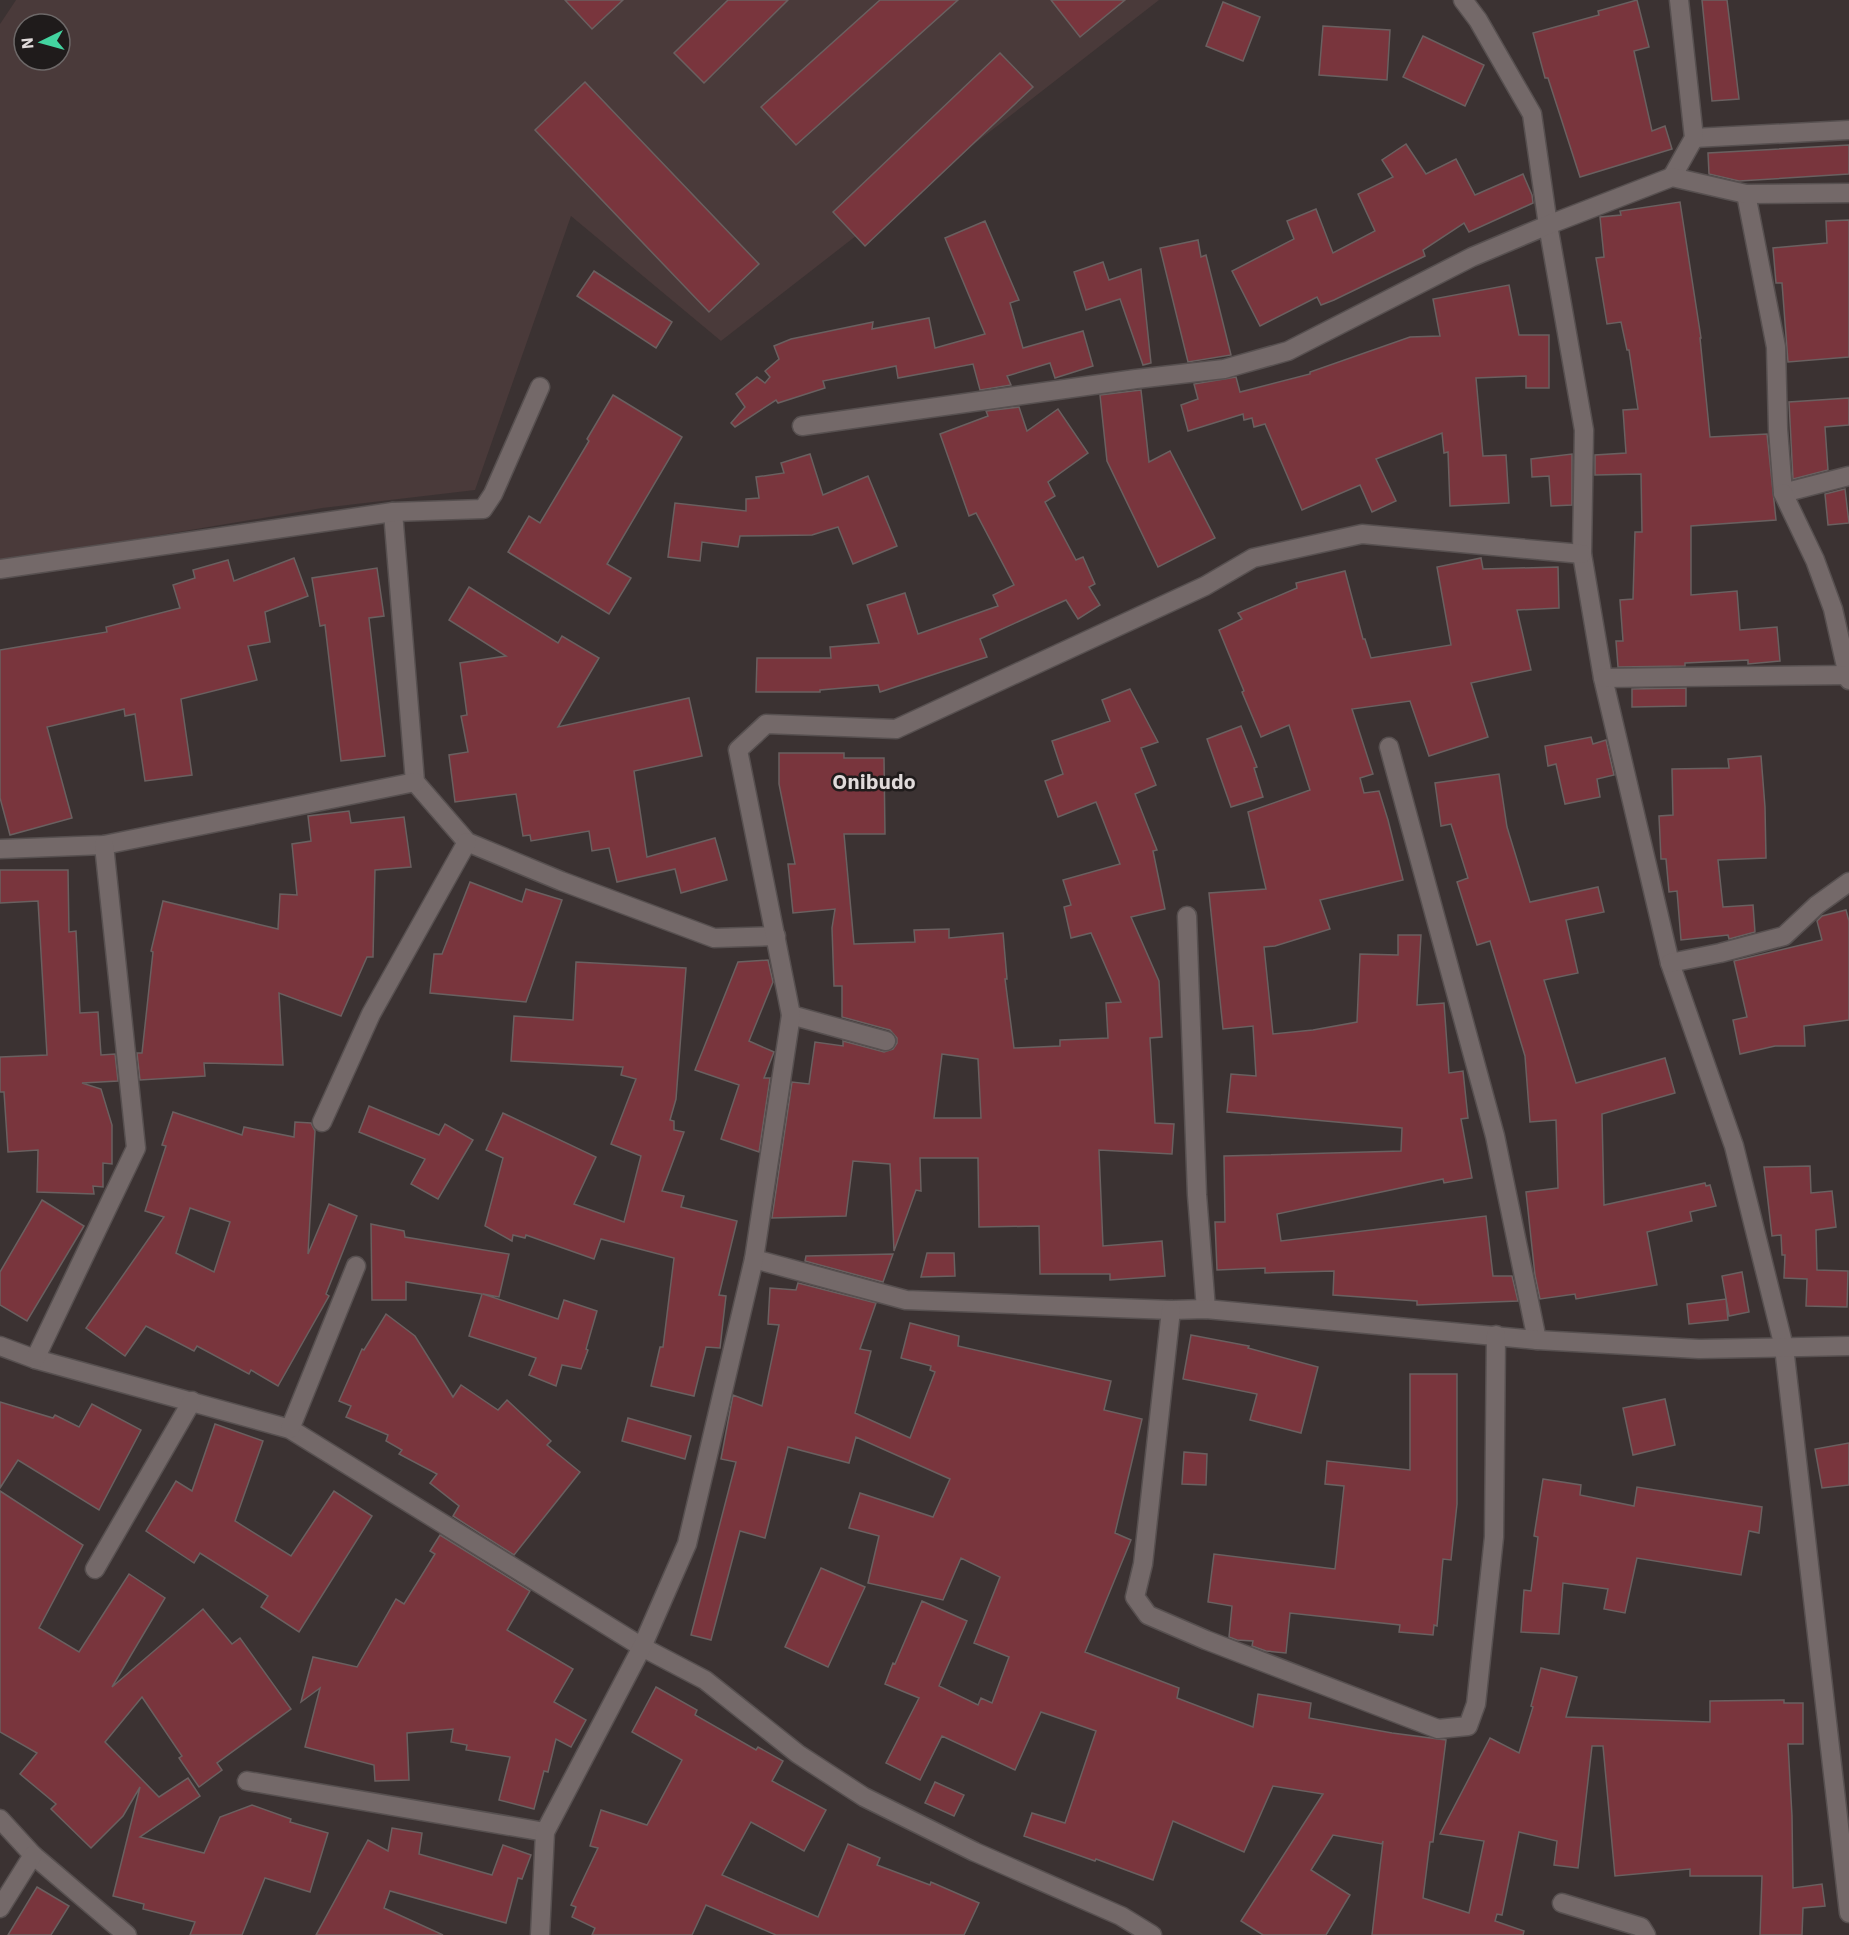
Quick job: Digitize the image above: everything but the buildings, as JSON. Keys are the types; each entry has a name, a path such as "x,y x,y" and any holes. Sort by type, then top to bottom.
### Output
{"street":[{"path":"1463,0 1478,20 1532,114 1548,225 1584,430 1582,554 1603,678 1670,963 1734,1146 1784,1347 1849,1913"},
{"path":"1672,177 1694,138 1679,0"},
{"path":"1694,138 1849,130"},
{"path":"802,426 1136,379 1224,369 1288,351 1472,257 1672,177 1746,194 1849,193"},
{"path":"1603,678 1849,676 1833,609 1815,560 1783,493 1778,429 1776,347 1746,194"},
{"path":"0,568 393,512 483,509 493,494 540,387"},
{"path":"1783,493 1849,476"},
{"path":"393,512 415,782 467,842 561,881 714,938 776,936"},
{"path":"540,1935 545,1832 642,1647 687,1544 754,1259 791,1015 738,750 766,724 896,729 1205,586 1253,558 1362,534 1582,554"},
{"path":"1389,747 1495,1136 1537,1340"},
{"path":"0,849 104,846 415,782"},
{"path":"322,1122 371,1014 467,842"},
{"path":"35,1359 136,1148 104,846"},
{"path":"1670,963 1784,936 1818,905 1849,882"},
{"path":"1187,916 1197,1196 1206,1309"},
{"path":"791,1015 886,1041"},
{"path":"754,1259 906,1300 1171,1310 1206,1309 1537,1340 1699,1349 1849,1346"},
{"path":"290,1429 356,1266"},
{"path":"1171,1310 1143,1564 1135,1598 1148,1615 1206,1640 1438,1729 1468,1726 1476,1704 1494,1537 1496,1335"},
{"path":"0,1346 35,1359 290,1429 642,1647 705,1680 798,1754 864,1797 975,1852 1121,1916 1152,1935"},
{"path":"94,1569 192,1401"},
{"path":"247,1781 545,1832"},
{"path":"0,1819 33,1855 127,1935"},
{"path":"0,1908 33,1855"},
{"path":"1562,1903 1641,1927 1646,1935"}],"shaded area":[{"path":"16,0 1159,0 721,341 571,216 475,490 322,508 0,562 0,24"}],"district":[{"name":"Onibudo","path":"874,782"}]}
